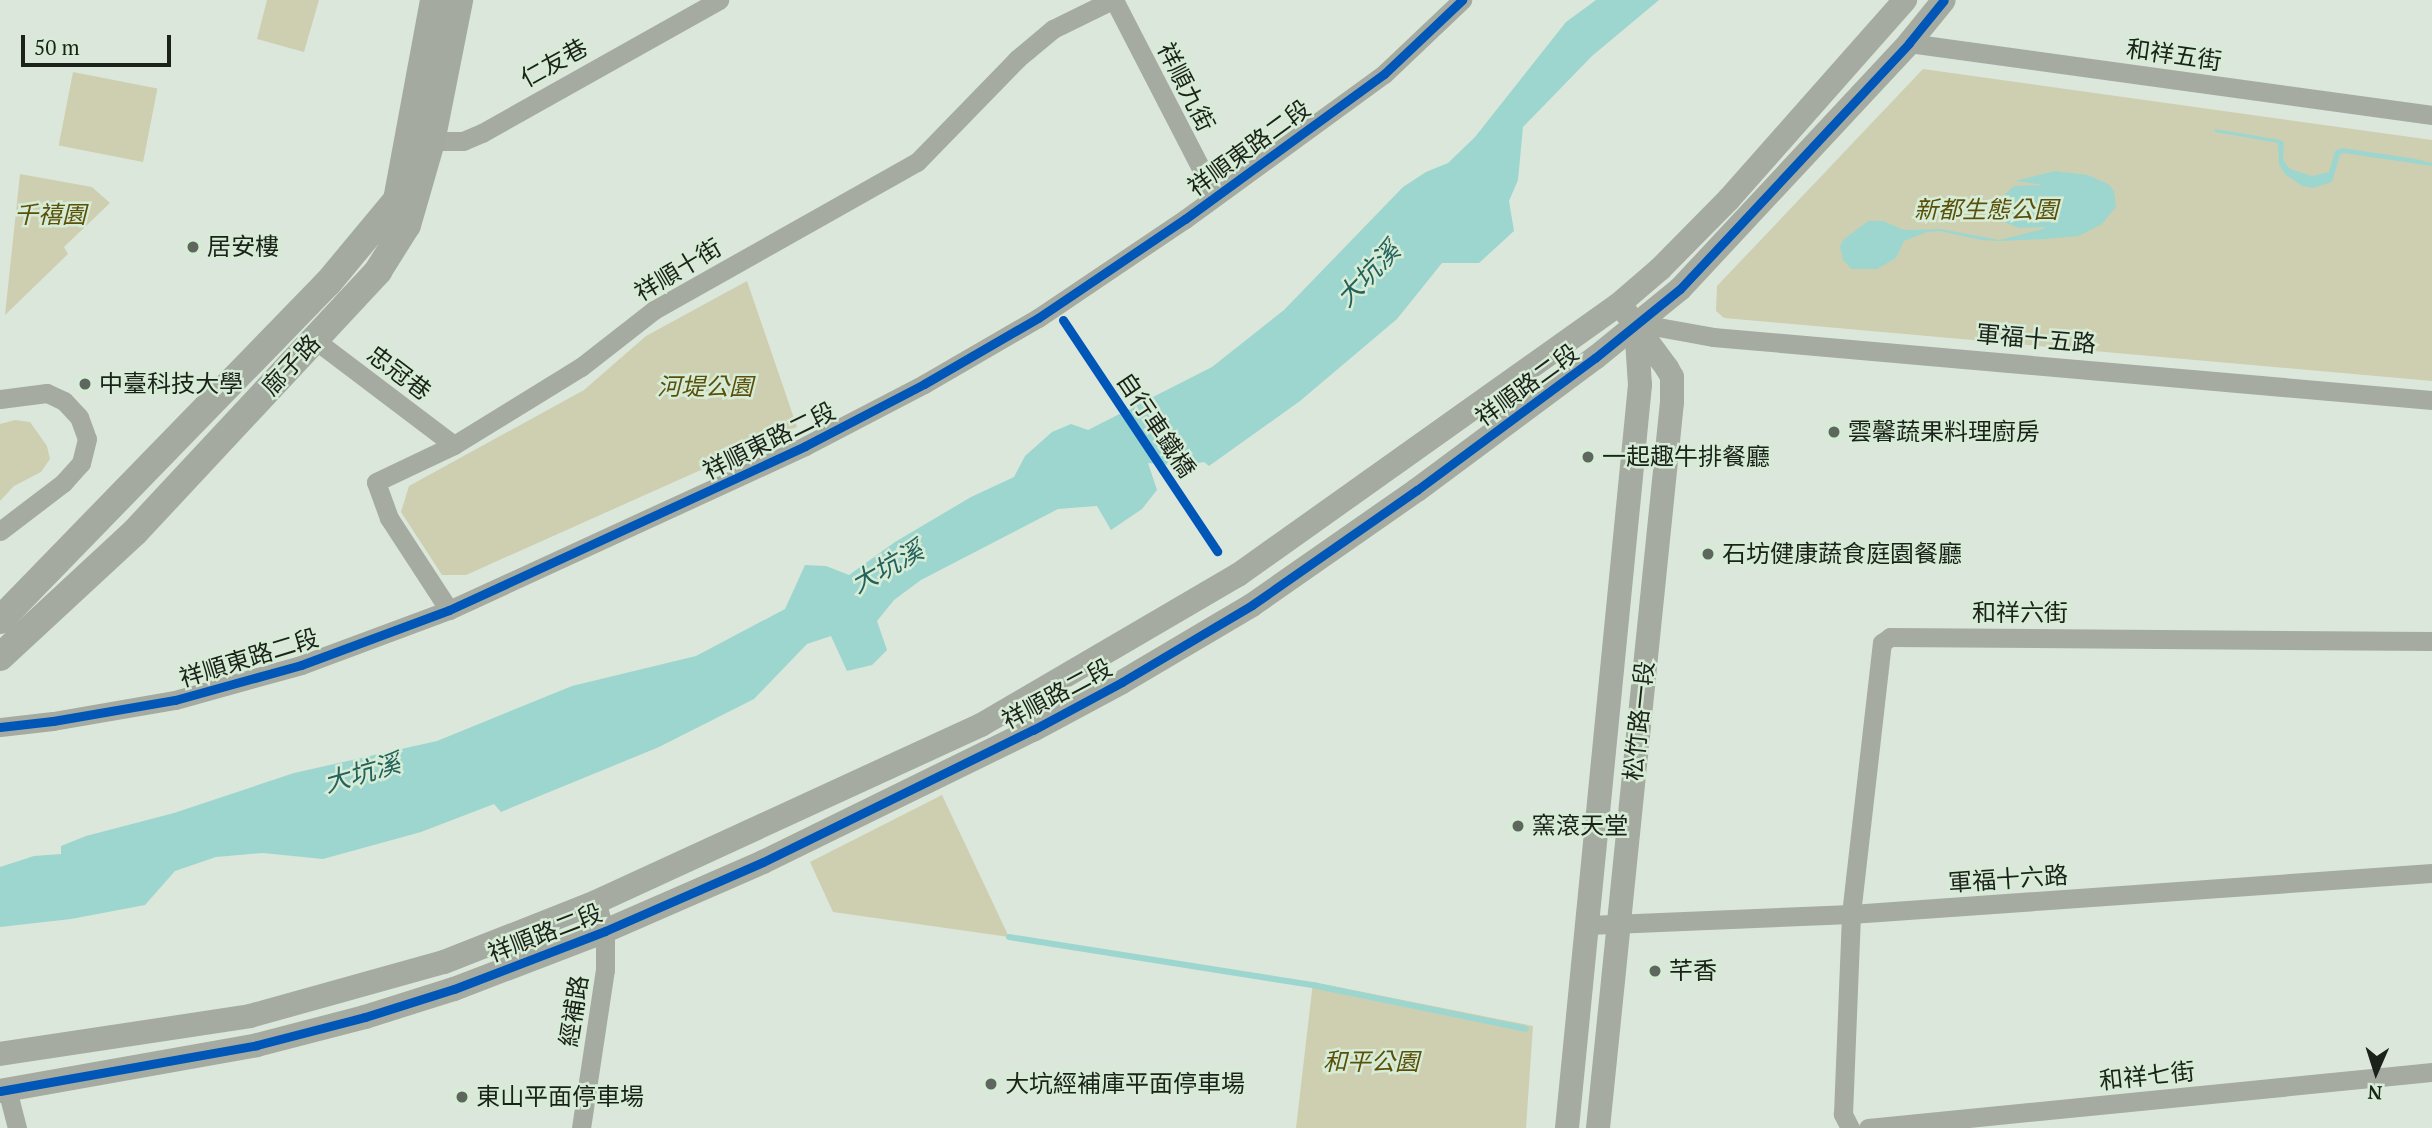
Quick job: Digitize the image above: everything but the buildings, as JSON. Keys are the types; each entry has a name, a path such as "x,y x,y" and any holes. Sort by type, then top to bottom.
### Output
{"main road":[{"name":"廍子路","path":"0,657 135,532 378,271 407,225 434,0"},
{"name":"廍子路","path":"0,620 328,283 397,200 419,140 458,0"}],"street":[{"name":"仁友巷","path":"419,140 463,141 482,133 719,0"},
{"name":"祥順九街","path":"1113,0 1214,196"},
{"name":"祥順十街","path":"449,610 389,518 377,492 376,482 454,445 581,367 654,310 917,162 1017,59 1054,29 1113,0"},
{"name":"祥順東路二段","path":"0,727 53,721 175,700 301,665 449,610 682,505 924,384 1038,318 1384,74 1462,0"},
{"name":"祥順路二段","path":"0,1054 250,1016 444,962 596,902 981,726 1238,575 1618,305 1666,263 1730,199 1905,0"},
{"name":"祥順路二段","path":"4,1090 257,1045 365,1017 454,989 605,931 763,862 1033,730 1172,652 1252,605 1417,490 1595,358 1680,289 1909,43 1944,0"},
{"name":"和祥五街","path":"1909,43 2432,115"},
{"name":"松竹路一段","path":"1598,1128 1672,402 1672,377 1636,323 1618,305"},
{"name":"松竹路一段","path":"1567,1128 1640,385 1636,323"},
{"name":"軍福十五路","path":"1636,323 1713,337 2432,400"},
{"name":"忠冠巷","path":"315,340 454,445"},
{"path":"0,399 47,394 64,401 79,417 87,439 81,463 63,483 0,531"},
{"name":"和祥六街","path":"1851,914 1879,659 1882,643 1890,637 2432,641"},
{"name":"軍福十六路","path":"1588,925 1618,926 1851,914 2432,873"},
{"name":"經補路","path":"581,1128 605,970 605,931 596,902"},
{"path":"1850,1128 1843,1115 1851,914"},
{"name":"和祥七街","path":"1868,1128 2432,1072"},
{"path":"4,1090 17,1128"}],"green space":[{"path":"267,0 319,0 304,52 257,39"},
{"name":"新都生態公園","path":"1923,69 2432,140 2432,381 1724,318 1716,311 1717,286"},
{"path":"73,72 157,88 143,162 59,146"},
{"name":"千禧園","path":"20,174 92,187 110,203 64,247 68,254 5,315"},
{"name":"河堤公園","path":"747,281 797,427 466,575 442,575 401,512 409,486 584,390 646,336"},
{"path":"15,420 30,422 47,446 50,459 41,472 14,486 0,501 0,424"},
{"path":"942,795 1009,937 833,912 810,862"},
{"name":"和平公園","path":"1313,982 1533,1026 1526,1128 1296,1128"}],"water":[{"name":"大坑溪","path":"1596,0 1659,0 1592,56 1523,127 1518,180 1509,201 1514,231 1479,263 1442,263 1397,319 1300,401 1209,466 1204,462 1182,466 1148,463 1157,490 1142,509 1111,530 1097,506 1058,509 921,580 894,600 877,621 887,650 872,665 847,671 831,636 807,644 754,699 659,747 501,812 494,804 421,832 323,859 263,853 216,857 175,871 145,905 71,919 0,927 0,867 34,856 61,854 61,846 86,836 174,813 294,773 437,741 572,686 696,656 785,609 805,565 826,566 849,575 895,542 971,497 1014,477 1025,456 1052,432 1071,424 1088,430 1212,367 1284,310 1403,187 1426,172 1448,163 1475,137 1566,22"},
{"path":"2215,129 2281,140 2284,143 2283,160 2290,169 2312,176 2329,172 2335,151 2342,148 2416,159 2432,163 2432,166 2344,153 2340,155 2332,182 2313,188 2302,186 2286,175 2279,165 2278,143 2215,132"},
{"path":"2055,171 2088,175 2108,184 2114,191 2116,207 2102,224 2079,236 2045,239 2000,241 1981,240 1940,231 1927,232 1904,241 1896,258 1877,269 1852,269 1843,260 1840,246 1844,239 1868,221 1883,221 1904,230 1941,229 1999,240 2043,229 2046,227 2019,228 2006,223 1997,218 1994,204 2014,186 2044,185 2015,181"}],"waterway":[{"path":"1009,937 1317,986 1526,1029"}],"cycle path":[{"path":"0,727 53,721 175,700 301,665 449,610 805,446 924,384 1038,318 1185,219 1384,74 1462,0"},
{"path":"0,1091 257,1045 365,1017 454,989 605,931 763,862 1033,730 1122,682 1252,605 1417,490 1595,358 1680,289 1909,43 1944,0"},
{"name":"自行車鐵橋","path":"1063,320 1217,551"}],"place":[{"name":"居安樓","path":"193,247"},
{"name":"中臺科技大學","path":"85,384"},
{"name":"雲馨蔬果料理廚房","path":"1834,432"},
{"name":"一起趣牛排餐廳","path":"1588,457"},
{"name":"石坊健康蔬食庭園餐廳","path":"1708,554"},
{"name":"窯滾天堂","path":"1518,826"},
{"name":"芊香","path":"1655,971"},
{"name":"大坑經補庫平面停車場","path":"991,1084"},
{"name":"東山平面停車場","path":"462,1097"}]}
